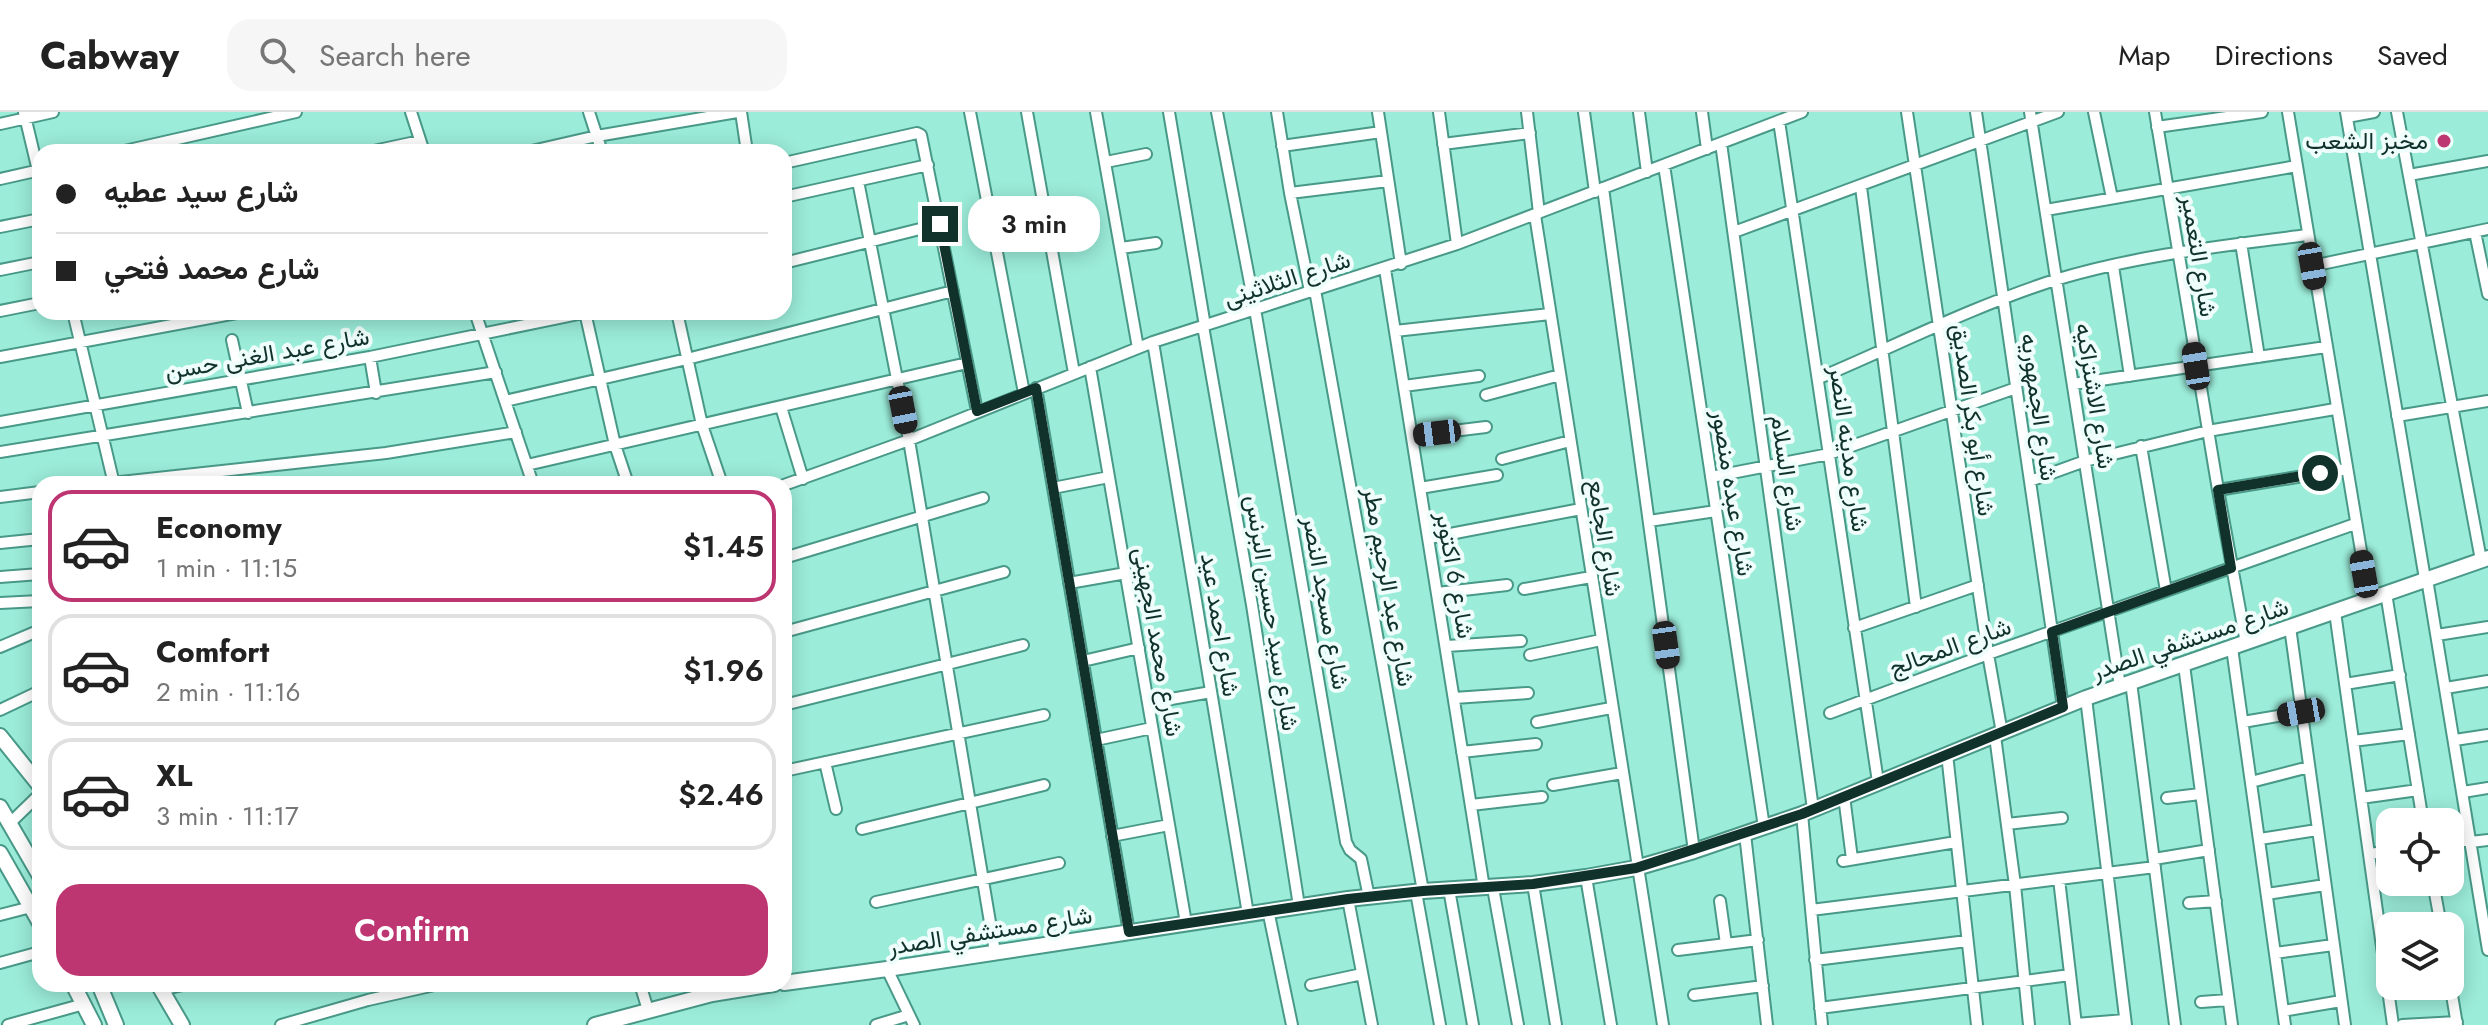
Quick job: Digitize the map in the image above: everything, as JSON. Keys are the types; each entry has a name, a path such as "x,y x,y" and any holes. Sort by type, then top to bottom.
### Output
{"street":[{"path":"0,124 24,115 53,112"},
{"path":"155,144 296,112"},
{"path":"411,112 421,144"},
{"path":"589,112 600,144"},
{"path":"562,144 739,112 745,144"},
{"path":"970,112 1024,393"},
{"path":"1027,112 1074,373"},
{"path":"1096,112 1138,348"},
{"name":"شارع سيد حسين البرنس","path":"1169,112 1299,906"},
{"name":"شارع مسجد النصر","path":"1217,112 1255,309 1346,842 1361,859 1369,897"},
{"name":"شارع عبد الرحيم مطر","path":"1277,112 1290,193 1313,290 1420,891 1440,1025"},
{"path":"1378,112 1401,264"},
{"path":"1439,112 1457,244"},
{"name":"شارع الجامع","path":"1527,112 1550,314 1663,1025"},
{"path":"1584,112 1599,190 1649,521 1694,851"},
{"path":"1639,112 1647,172"},
{"path":"1702,112 1707,149"},
{"name":"شارع الثلاثينى","path":"792,482 909,440 1153,342 1401,264 1802,112"},
{"name":"شارع أبو بكر الصديق","path":"1907,112 1988,654 2029,1025"},
{"name":"شارع الجمهوريه","path":"1976,112 2063,707"},
{"path":"1734,232 1861,187 1980,140 2031,116 2058,112"},
{"path":"2094,112 2112,198"},
{"name":"شارع التعمير","path":"2155,112 2231,568 2243,722 2285,1025"},
{"path":"2157,127 2262,112"},
{"path":"2288,112 2369,599"},
{"path":"2374,112 2346,114 2470,841 2484,894 2488,950"},
{"path":"2397,112 2485,559"},
{"path":"24,115 32,146"},
{"name":"شارع الاشتراكيه","path":"2031,116 2108,611 2126,684 2155,863 2175,1025"},
{"name":"شارع مدينه النصر","path":"1779,121 1878,782"},
{"path":"1282,146 1381,132"},
{"path":"792,161 917,133 922,137 977,411"},
{"path":"1443,144 1530,133"},
{"name":"شارع السلام","path":"1721,143 1766,468 1808,812 1811,910 1822,1025"},
{"path":"1106,162 1146,154"},
{"path":"2409,175 2488,161"},
{"path":"792,195 928,165"},
{"name":"شارع عبده منصور","path":"1664,165 1764,827"},
{"path":"2046,210 2297,166"},
{"path":"0,179 32,174"},
{"path":"858,181 909,440 995,952"},
{"path":"1290,193 1388,181"},
{"path":"1861,187 1916,607"},
{"path":"0,227 32,221"},
{"path":"792,261 940,224"},
{"path":"2312,266 2488,229"},
{"path":"2475,232 2488,294"},
{"path":"1819,378 2004,299 2057,280 2177,252 2307,235"},
{"path":"1121,248 1156,243"},
{"path":"2241,243 2259,357"},
{"path":"0,270 32,264"},
{"path":"2113,266 2130,376"},
{"name":"شارع 6 اكتوبر","path":"1385,269 1471,805 1518,1025"},
{"path":"505,401 687,359 953,291"},
{"path":"0,311 32,305"},
{"path":"1395,331 1550,314"},
{"path":"75,320 96,404 109,476"},
{"path":"0,357 199,320"},
{"path":"478,320 530,476"},
{"name":"شارع عبد الغنى حسن","path":"0,422 370,357 550,320"},
{"path":"588,320 615,445 625,476"},
{"path":"679,320 702,425 719,476"},
{"path":"232,340 248,413"},
{"name":"شارع احمد عيد","path":"1153,342 1248,914"},
{"path":"2073,384 2326,347"},
{"path":"370,357 376,393"},
{"path":"527,465 967,363"},
{"name":"شارع محمد الجهينى","path":"1090,367 1186,923"},
{"path":"0,452 496,372"},
{"path":"1486,395 1560,375"},
{"path":"1404,386 1479,376"},
{"path":"1036,388 1129,932"},
{"path":"1711,477 1829,454 2016,388"},
{"path":"2397,416 2488,401"},
{"path":"781,407 803,479"},
{"path":"2030,481 2085,461 2141,446 2335,409"},
{"path":"1412,436 1486,427"},
{"path":"174,476 386,453 516,432"},
{"path":"1502,459 1570,441"},
{"path":"2141,446 2166,591"},
{"path":"2218,490 2346,469"},
{"path":"1420,488 1497,475"},
{"path":"1053,488 1109,477"},
{"path":"0,497 32,493"},
{"path":"792,556 983,498"},
{"path":"1429,538 1581,509"},
{"path":"1649,521 1716,511"},
{"name":"شارع المحالج","path":"1830,713 2355,524"},
{"path":"0,543 32,540"},
{"name":"شارع مستشفي الصدر","path":"792,982 1348,899 1533,884 1636,868 1808,812 2086,698 2485,559"},
{"path":"792,630 1004,572"},
{"path":"1069,583 1126,573"},
{"path":"0,577 32,575"},
{"path":"1524,589 1591,577"},
{"path":"1437,593 1507,585"},
{"path":"1854,628 1978,585"},
{"path":"2386,593 2421,808"},
{"path":"0,603 32,601"},
{"path":"2335,612 2379,912"},
{"path":"2290,627 2345,1025"},
{"path":"2437,635 2488,627"},
{"path":"0,647 32,633"},
{"path":"1530,655 1601,640"},
{"path":"1447,646 1521,641"},
{"path":"792,703 1023,645"},
{"path":"1083,661 1139,648"},
{"path":"2184,665 2232,1025"},
{"path":"2345,684 2400,675"},
{"path":"2446,688 2488,681"},
{"path":"1148,703 1211,692"},
{"path":"1454,698 1528,693"},
{"path":"0,710 32,695"},
{"path":"2059,879 2076,1024 2126,1022 2086,698"},
{"path":"1537,722 1611,708"},
{"path":"2243,722 2301,712"},
{"path":"792,766 825,762 1044,715"},
{"path":"1096,740 1152,728"},
{"path":"2353,741 2409,734"},
{"path":"2455,740 2488,735"},
{"path":"0,736 32,776"},
{"path":"1462,752 1536,744"},
{"path":"1947,754 1977,1025"},
{"path":"825,762 836,809"},
{"path":"2251,782 2309,767"},
{"path":"1553,785 1622,773"},
{"path":"862,829 1044,785"},
{"path":"2463,792 2488,788"},
{"path":"2361,798 2418,790"},
{"path":"2167,798 2200,794"},
{"path":"1844,796 1848,860 1956,842"},
{"path":"1471,805 1542,797"},
{"path":"10,823 32,802"},
{"path":"0,807 32,862"},
{"path":"2007,824 2062,818"},
{"path":"1112,836 1169,825"},
{"path":"2260,839 2317,830"},
{"path":"1745,834 1767,1025"},
{"path":"2464,842 2488,840"},
{"path":"1811,910 2108,873 2209,850"},
{"path":"2370,854 2376,853"},
{"path":"0,915 31,907 1,858"},
{"path":"876,902 1059,863"},
{"path":"1586,877 1611,1025"},
{"path":"1533,884 1556,1025"},
{"path":"2267,894 2325,885"},
{"path":"1449,889 1473,1025"},
{"path":"1348,899 1372,1025"},
{"path":"1720,901 1726,944"},
{"path":"2189,903 2216,901"},
{"path":"1268,910 1292,1025"},
{"path":"1678,950 1758,940"},
{"path":"1815,960 1967,941"},
{"path":"2275,953 2333,945"},
{"path":"0,963 32,954"},
{"path":"876,1025 912,1020 887,969"},
{"path":"1311,985 1362,974"},
{"path":"1820,1008 2070,975"},
{"path":"1694,995 1763,986"},
{"path":"77,992 94,1025"},
{"path":"102,992 116,1025"},
{"path":"162,992 182,1025"},
{"path":"281,1025 404,992"},
{"path":"642,992 648,1010"},
{"path":"595,1025 724,992"},
{"path":"2201,1002 2228,1000"},
{"path":"2391,1000 2393,1025"},
{"path":"2402,1025 2457,1023 2453,1000"},
{"path":"2283,1011 2341,1001"},
{"path":"8,1025 84,1004"}],"place":[{"name":"مخبز الشعب","path":"2444,141"}],"route":[{"path":"940,224 977,411 1036,388 1129,932 1348,899 1586,877 1636,868 1802,814 2063,707 2052,632 2231,568 2218,490 2320,473"}]}
